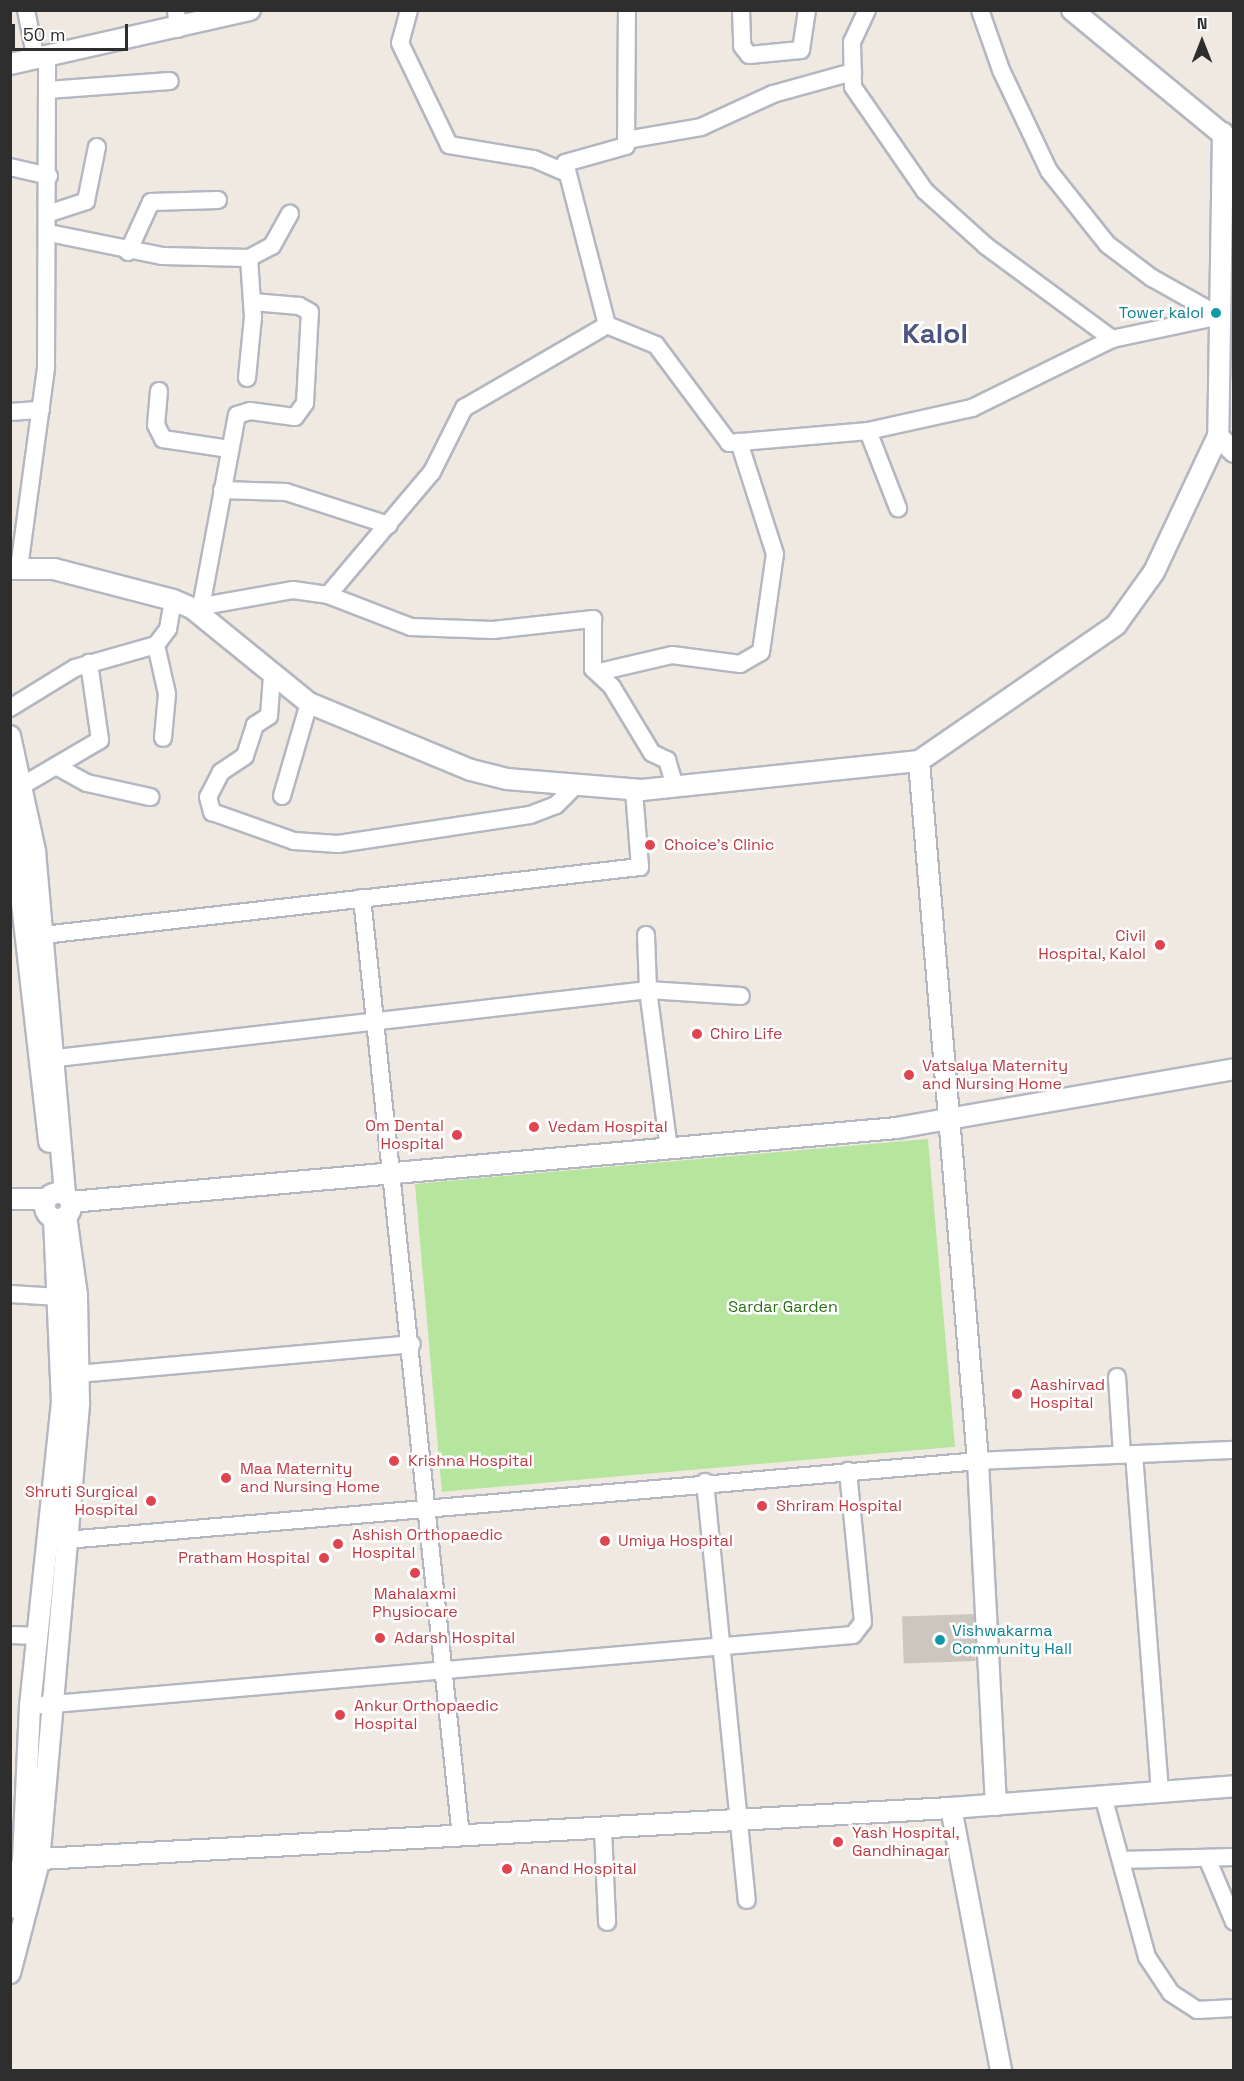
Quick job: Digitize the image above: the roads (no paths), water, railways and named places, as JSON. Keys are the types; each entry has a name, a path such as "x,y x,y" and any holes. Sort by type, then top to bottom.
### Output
{"street":[{"path":"26,10 42,59 48,90 50,233 41,410 13,571 54,569 197,608 272,676 309,704 471,770 573,788 634,790 919,761 1116,625 1154,572 1218,436 1227,315 1228,138 1072,10"},
{"path":"10,64 42,59 177,20 250,10"},
{"path":"409,10 400,43 448,145 534,159 567,173"},
{"path":"607,324 565,162 626,146 627,10"},
{"path":"741,10 742,46 749,55 801,50 807,10"},
{"path":"867,10 852,42 853,87 925,191 986,246 1112,339"},
{"path":"980,10 1001,70 1049,171 1107,244 1152,278 1227,315"},
{"path":"626,140 701,127 773,94 853,72"},
{"path":"48,90 170,81"},
{"path":"50,213 86,201 97,147"},
{"path":"10,167 49,176"},
{"path":"128,252 151,202 218,200"},
{"path":"50,233 128,252 249,258 273,246 290,214"},
{"path":"247,378 253,302 249,258"},
{"path":"197,608 229,449 241,412 295,417 305,403 310,312 299,306 253,302"},
{"path":"607,324 656,345 729,443 868,431 972,408 1112,339 1227,315"},
{"path":"328,595 432,472 464,408 607,324"},
{"path":"159,390 156,425 163,438 229,449"},
{"path":"10,412 41,410"},
{"path":"868,431 898,508"},
{"path":"1218,436 1233,452"},
{"path":"599,672 672,656 740,664 761,652 775,554 739,442"},
{"path":"222,490 286,492 389,525"},
{"path":"197,608 293,590 328,595 411,627 493,630 593,618 593,669 599,672 652,753 667,760 675,786"},
{"path":"10,708 89,663 156,645 168,628 173,600"},
{"path":"156,645 167,694 163,738"},
{"path":"18,791 102,735 89,663"},
{"path":"272,676 269,716 255,724 245,756 221,772 208,797 212,812 294,841 327,845 530,815 556,805 573,788"},
{"path":"282,796 309,704"},
{"path":"10,735 18,791 71,1374 40,1706 31,1861 10,1973"},
{"path":"919,761 978,1461 996,1805"},
{"path":"56,766 87,783 150,797"},
{"path":"43,935 640,867 634,790"},
{"path":"22,852 43,935 57,1058 59,1297 71,1374"},
{"path":"362,898 447,1668 461,1837"},
{"path":"646,935 648,990 669,1150"},
{"path":"57,1058 648,990 741,996"},
{"path":"10,1210 669,1150 950,1119 1233,1069"},
{"path":"10,1199 57,1205"},
{"path":"10,1294 59,1297"},
{"path":"71,1374 412,1344"},
{"path":"1117,1377 1128,1454 1160,1790"},
{"path":"55,1541 705,1482 978,1461 1233,1450"},
{"path":"40,1706 447,1668 853,1635 860,1630 848,1471"},
{"path":"705,1482 747,1900"},
{"path":"40,1706 39,1635 55,1541"},
{"path":"10,1635 39,1635"},
{"path":"31,1861 951,1808 1233,1786"},
{"path":"1103,1796 1147,1957 1171,1993 1197,2010 1233,2008"},
{"path":"951,1808 1000,2070"},
{"path":"603,1829 607,1922"},
{"path":"1121,1860 1233,1857"},
{"path":"1207,1858 1233,1922"},
{"path":"10,1908 31,1861"}],"place":[{"name":"Tower kalol","path":"1216,313"},
{"name":"Choice's Clinic","path":"650,845"},
{"name":"Civil Hospital, Kalol","path":"1160,945"},
{"name":"Chiro Life","path":"697,1034"},
{"name":"Vatsalya Maternity and Nursing Home","path":"909,1075"},
{"name":"Vedam Hospital","path":"534,1127"},
{"name":"Om Dental Hospital","path":"457,1135"},
{"name":"Aashirvad Hospital","path":"1017,1394"},
{"name":"Krishna Hospital","path":"394,1461"},
{"name":"Maa Maternity and Nursing Home","path":"226,1478"},
{"name":"Shruti Surgical Hospital","path":"151,1501"},
{"name":"Shriram Hospital","path":"762,1506"},
{"name":"Umiya Hospital","path":"605,1541"},
{"name":"Ashish Orthopaedic Hospital","path":"338,1544"},
{"name":"Pratham Hospital","path":"324,1558"},
{"name":"Mahalaxmi Physiocare","path":"415,1573"},
{"name":"Adarsh Hospital","path":"380,1638"},
{"name":"Vishwakarma Community Hall","path":"940,1640"},
{"name":"Ankur Orthopaedic Hospital","path":"340,1715"},
{"name":"Yash Hospital, Gandhinagar","path":"838,1842"},
{"name":"Anand Hospital","path":"507,1869"}],"district":[{"name":"Kalol","path":"935,333"}],"park label":[{"name":"Sardar Garden","path":"783,1307"}]}
